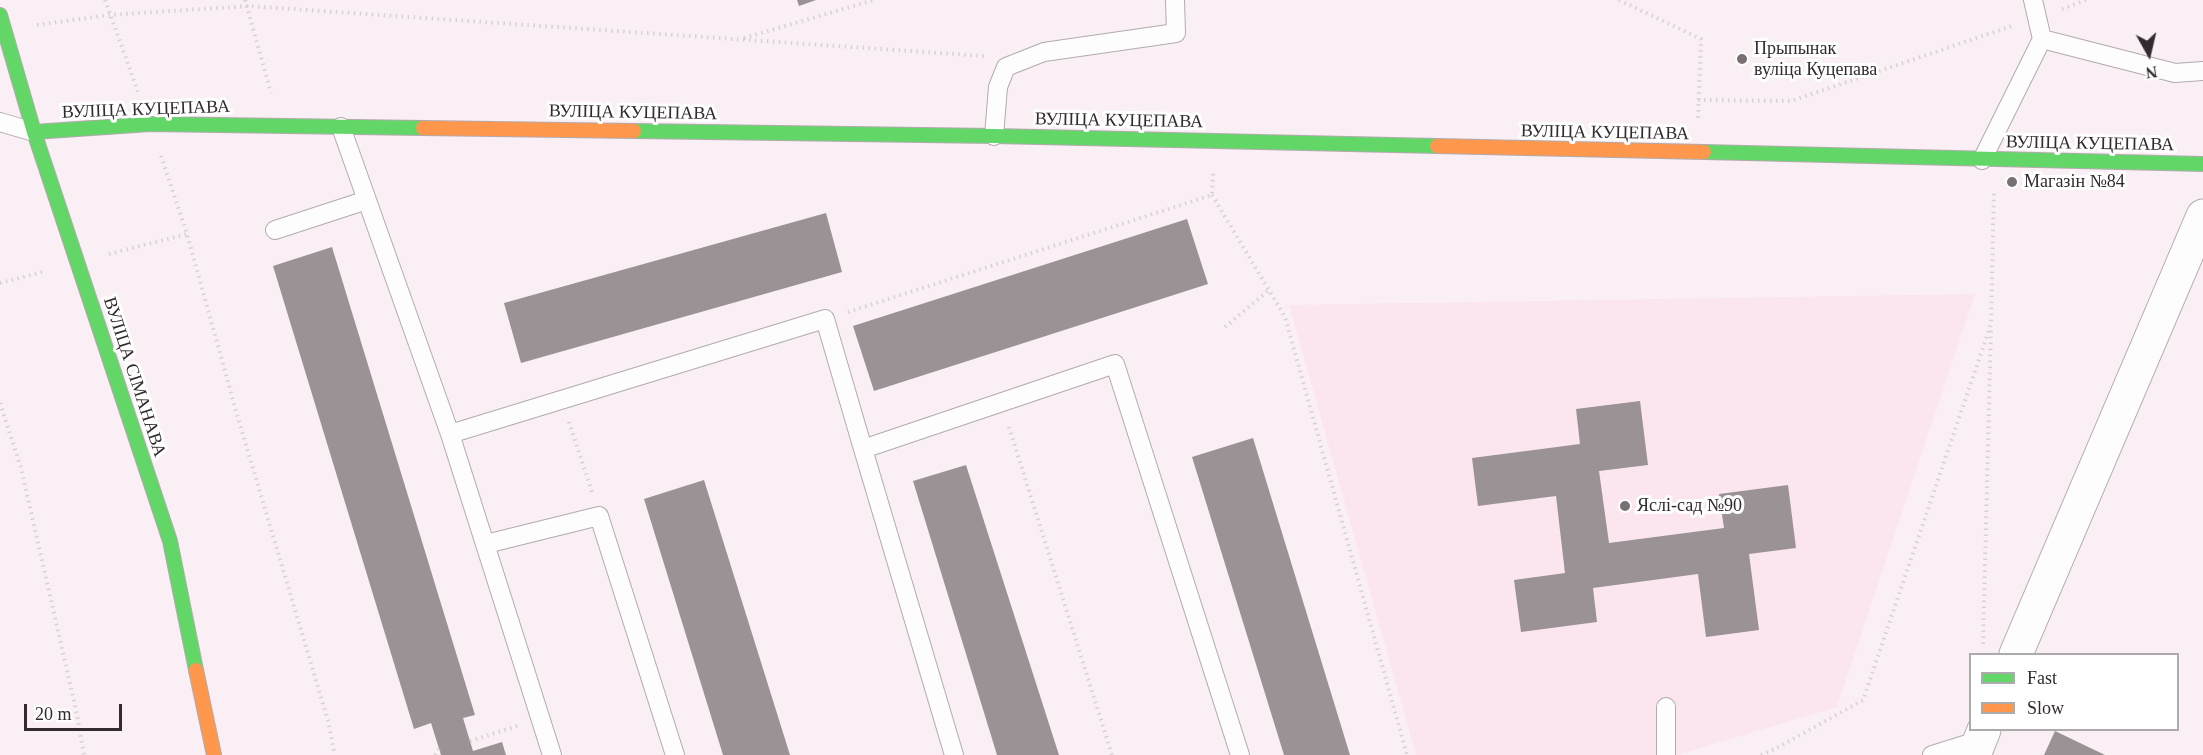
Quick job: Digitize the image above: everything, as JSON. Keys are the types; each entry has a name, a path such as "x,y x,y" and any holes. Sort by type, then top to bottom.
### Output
{"main road":[{"name":"ВУЛІЦА СІМАНАВА","path":"0,15 34,132 170,541 214,755"},
{"name":"ВУЛІЦА КУЦЕПАВА","path":"34,132 150,124 994,136 2203,164"}],"street":[{"path":"2016,653 2203,216"}],"lane":[{"path":"994,136 998,87 1006,68 1044,52 1176,33 1175,0"},
{"path":"1988,160 2042,39 2035,9"},
{"path":"2042,39 2175,73 2203,71"},
{"path":"0,122 34,132"},
{"path":"341,127 450,434 552,755"},
{"path":"275,230 367,200"},
{"path":"450,434 825,319 954,755"},
{"path":"863,449 1115,364 1240,755"},
{"path":"486,544 599,516 675,755"},
{"path":"1666,707 1666,755"},
{"path":"1932,755 1979,741"}],"path":[{"path":"105,0 150,124 186,234 328,721 335,755"},
{"path":"245,0 279,126"},
{"path":"740,39 874,0"},
{"path":"1619,0 1701,39 1696,153"},
{"path":"1698,100 1791,101 2035,9 2086,0"},
{"path":"4,29 109,15 248,6 990,56"},
{"path":"1215,141 1212,195 1285,317 1407,755"},
{"path":"1982,653 1991,324 1988,160"},
{"path":"825,319 1212,195"},
{"path":"1225,327 1269,290"},
{"path":"1761,755 1863,700 1991,324"},
{"path":"562,400 599,516"},
{"path":"0,403 21,468 78,719 84,755"},
{"path":"1001,403 1112,755"},
{"path":"470,741 541,719"},
{"path":"435,755 439,749"}],"shaded area":[{"name":"Яслі-сад №90","path":"1975,294 1837,707 1677,755 1416,755 1289,305"}],"building":[{"path":"797,0 816,0 799,6"},
{"path":"826,213 842,272 521,363 504,303"},
{"path":"1187,219 1208,284 874,391 853,326"},
{"path":"332,247 475,715 463,718 473,751 502,742 506,755 441,755 431,723 414,729 273,266"},
{"path":"1640,401 1648,465 1599,471 1609,543 1724,528 1719,494 1788,485 1796,548 1749,554 1759,630 1706,637 1698,574 1593,588 1597,622 1521,632 1514,580 1565,573 1556,496 1478,506 1472,458 1580,444 1576,409"},
{"path":"1253,438 1350,755 1284,755 1192,457"},
{"path":"966,465 1059,755 997,755 913,481"},
{"path":"704,480 790,755 723,755 644,499"},
{"path":"2055,731 2105,755 2044,755"}],"traffic: fast":[{"path":"0,15 34,132 170,541 196,670"},
{"path":"34,132 150,124 423,128"},
{"path":"634,131 1437,146"},
{"path":"1704,152 2203,164"}],"traffic: slow":[{"path":"423,128 634,131"},
{"path":"1437,146 1704,152"},
{"path":"196,670 214,755"}],"place":[{"name":"Прыпынак вуліца Куцепава","path":"1742,59"},
{"name":"Магазін №84","path":"2012,182"},
{"name":"Яслі-сад №90","path":"1625,506"}]}
